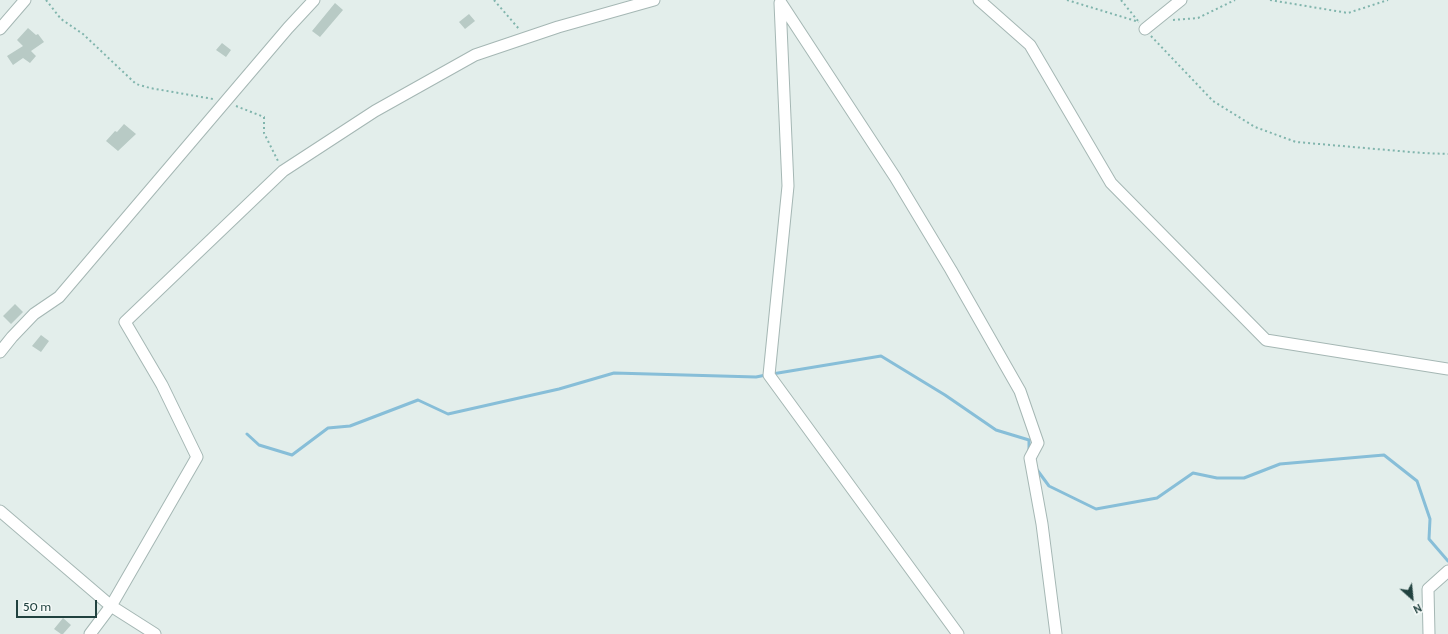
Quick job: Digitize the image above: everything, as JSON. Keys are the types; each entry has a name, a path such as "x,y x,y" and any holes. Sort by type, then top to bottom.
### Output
{"street":[{"path":"0,29 25,0"},
{"path":"0,352 34,314 59,297 314,0"},
{"path":"90,634 111,606 197,457 162,385 125,322 283,171 375,111 475,55 558,27 654,0"},
{"path":"979,0 1030,45 1112,183 1266,340 1448,369"},
{"path":"1145,29 1181,0"},
{"path":"779,2 788,186 769,375 958,634"},
{"path":"779,2 895,177 951,270 1020,391 1038,443 1030,458 1042,524 1056,634"},
{"path":"0,511 111,606 155,634"},
{"path":"1429,634 1428,589 1448,571"}],"path":[{"path":"46,0 61,19 84,34 136,84 226,102 264,117 264,133 283,171"},
{"path":"494,0 526,38"},
{"path":"1121,0 1145,29 1213,101 1255,128 1296,142 1422,154 1448,154"},
{"path":"1270,0 1348,14 1388,0"}],"building":[{"path":"335,3 343,10 320,37 312,31"},
{"path":"469,14 475,21 465,29 459,22"},
{"path":"28,28 36,35 38,34 44,42 31,51 36,56 30,63 23,58 13,65 7,56 23,46 17,40"},
{"path":"222,43 231,50 226,57 216,50"},
{"path":"124,124 136,134 118,151 106,141"},
{"path":"15,304 23,312 11,324 3,316"},
{"path":"41,335 49,341 41,352 32,346"},
{"path":"63,618 71,625 63,634 61,634 54,629"}],"waterway":[{"path":"772,374 881,356 945,395 996,430 1029,440 1029,451"},
{"path":"247,434 259,445 292,455 328,428 350,426 418,400 448,414 559,389 614,373 756,377 766,375"},
{"path":"1035,467 1049,486 1096,509 1157,498 1193,473 1217,478 1244,478 1280,464 1384,455 1417,481 1430,519 1429,539 1448,561"}]}
